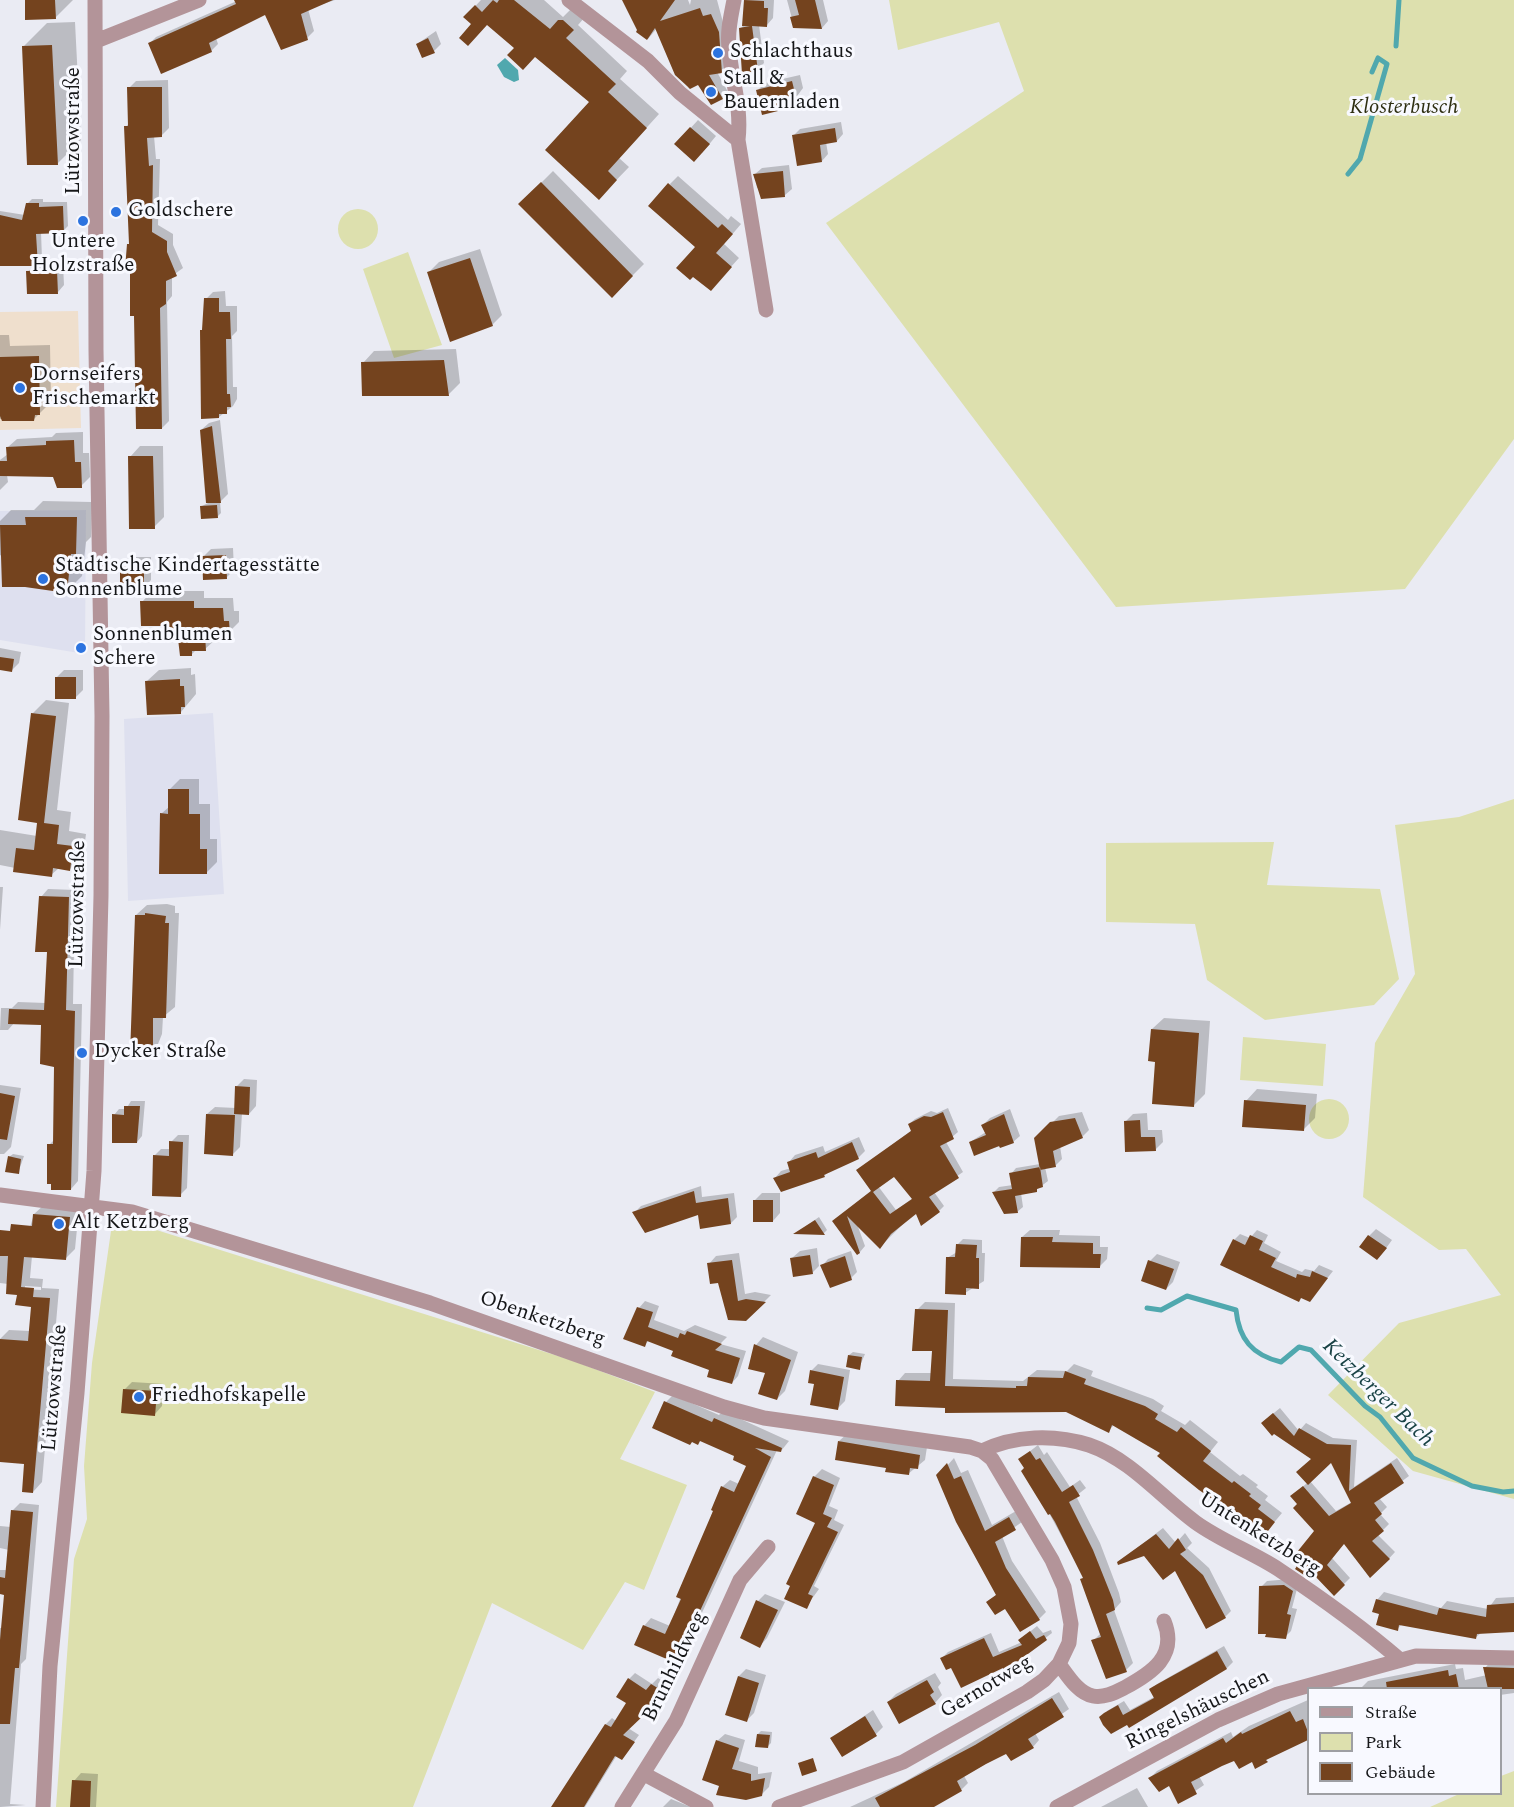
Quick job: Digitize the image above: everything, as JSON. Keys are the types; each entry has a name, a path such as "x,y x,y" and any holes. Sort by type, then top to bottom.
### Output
{"street":[{"name":"Lützowstraße","path":"43,1807 50,1666 78,1393 92,1206 102,822 96,350 95,0"},
{"path":"96,41 199,0"},
{"path":"569,0 648,61 680,93 738,141"},
{"path":"734,0 728,28 740,117 738,141 766,310"},
{"path":"0,1195 28,1201 92,1206"},
{"name":"Obenketzberg","path":"92,1206 132,1212 430,1303 724,1407 764,1418 934,1441 982,1450"},
{"name":"Untenketzberg","path":"982,1450 1013,1439 1065,1439 1090,1445 1129,1467 1197,1523 1277,1569 1364,1629 1399,1659"},
{"name":"Gernotweg","path":"779,1807 903,1762 1027,1692 1044,1680 1059,1664 1069,1642 1071,1624 1064,1587 1052,1560 1010,1489 992,1459 982,1450"},
{"name":"Brunhildweg","path":"622,1807 676,1721 740,1580 768,1547"},
{"path":"1059,1664 1086,1693 1102,1696 1113,1694 1147,1676 1167,1651 1170,1635 1164,1621"},
{"path":"1399,1659 1431,1655 1461,1659 1514,1658"},
{"name":"Ringelshäuschen","path":"1057,1807 1218,1720 1278,1694 1399,1659"},
{"path":"644,1774 706,1807"}],"shaded area":[{"path":"78,311 81,428 0,430 0,312"},
{"name":"Städtische Kindertagesstätte Sonnenblume","path":"86,510 85,654 0,640 0,511"},
{"path":"213,713 224,894 128,901 124,719"}],"green space":[{"name":"Klosterbusch","path":"889,0 1514,0 1514,439 1405,589 1116,607 826,223 1024,91 999,22 898,50"},
{"path":"358,209 372,215 378,229 372,243 358,249 344,243 338,229 344,215"},
{"path":"408,252 442,345 394,358 363,269"},
{"path":"1514,799 1514,1499 1413,1471 1328,1395 1399,1323 1501,1295 1466,1249 1439,1250 1363,1197 1375,1043 1415,974 1395,825 1459,817"},
{"path":"1274,842 1267,885 1380,889 1399,979 1374,1005 1265,1020 1207,980 1195,924 1106,922 1106,843"},
{"path":"1243,1037 1326,1044 1323,1086 1240,1080"},
{"path":"1329,1099 1343,1105 1349,1119 1343,1133 1329,1139 1315,1133 1309,1119 1315,1105"},
{"path":"131,1222 574,1361 655,1392 620,1459 687,1485 644,1590 625,1582 583,1650 492,1603 413,1807 56,1807 74,1559 87,1519 84,1466 92,1363 112,1224"},
{"path":"1514,1771 1514,1807 1430,1807 1457,1795 1502,1795 1502,1776"}],"water":[{"path":"505,58 518,70 519,80 514,82 504,77 497,65"}],"building":[{"path":"25,0 55,0 56,19 25,20"},
{"path":"234,0 333,0 301,14 308,40 281,50 265,15 209,43 212,52 161,74 148,43 236,4"},
{"path":"493,0 497,3 499,0 514,0 550,29 558,20 563,20 574,30 566,38 616,84 608,92 647,128 608,171 617,180 599,200 545,150 589,102 535,57 523,70 507,55 514,48 487,25 468,46 459,38 471,24 463,17 475,5 482,12"},
{"path":"622,0 675,0 660,21 700,8 703,16 711,14 719,32 722,73 709,75 723,99 711,105 698,85 690,89 675,75 655,28 647,40 636,32"},
{"path":"744,0 764,1 764,8 768,8 767,27 752,26 758,71 742,74 739,28 750,26 742,26"},
{"path":"795,0 815,0 822,29 793,28 790,17 799,15"},
{"path":"428,38 435,53 422,58 416,44"},
{"path":"52,45 58,165 27,165 22,46"},
{"path":"792,81 796,97 787,99 790,108 762,115 756,90"},
{"path":"127,87 162,87 162,137 147,138 149,166 153,165 152,232 167,241 167,252 177,276 166,281 166,304 160,308 162,429 136,429 134,316 130,316 130,269 125,269 127,244 129,244 124,126 128,126"},
{"path":"690,127 710,144 694,162 674,144"},
{"path":"835,128 837,142 820,145 822,162 797,166 792,135"},
{"path":"783,171 785,197 761,199 753,174"},
{"path":"541,182 633,276 612,298 518,204"},
{"path":"668,183 718,228 722,224 733,234 716,253 732,267 711,291 693,277 690,280 676,268 695,247 648,206"},
{"path":"26,203 39,203 39,207 63,206 64,233 36,234 38,266 0,266 0,215 22,220"},
{"path":"470,258 493,326 450,342 427,272"},
{"path":"57,270 58,294 27,294 26,271"},
{"path":"204,298 219,298 219,312 230,312 231,339 226,339 227,394 230,394 231,407 227,407 227,414 219,414 219,418 201,419 200,330 202,330"},
{"name":"Dornseifers Frischemarkt","path":"39,356 40,415 35,415 34,421 2,421 0,416 0,357"},
{"path":"444,360 449,396 362,396 361,362"},
{"path":"212,426 221,503 206,503 200,430"},
{"path":"74,440 75,462 81,462 82,488 57,488 53,477 0,476 0,461 7,461 6,447 46,445 46,441"},
{"path":"128,456 153,456 155,529 129,529"},
{"path":"217,505 218,518 201,519 200,506"},
{"path":"25,517 77,517 76,554 71,554 67,593 25,587 2,587 0,525 26,525"},
{"path":"226,555 227,579 203,580 202,556"},
{"path":"120,564 144,564 144,589 120,590"},
{"path":"140,601 194,601 194,608 223,608 224,621 229,621 230,634 205,634 206,651 192,651 192,656 180,656 177,630 169,629 169,626 141,626"},
{"path":"0,657 14,659 12,672 0,670"},
{"path":"55,677 76,677 76,699 55,699"},
{"path":"180,679 180,686 184,686 185,707 181,707 181,714 147,715 145,681"},
{"path":"31,713 56,716 44,823 59,825 57,844 73,846 70,871 53,868 52,877 13,872 16,848 34,850 37,823 18,820"},
{"path":"168,789 189,789 189,814 200,814 200,849 207,849 207,874 159,874 160,813 168,814"},
{"path":"39,896 69,897 66,1010 75,1011 71,1190 51,1190 51,1184 47,1184 47,1144 53,1144 54,1067 40,1064 41,1025 8,1024 9,1009 44,1010 47,952 35,952"},
{"path":"145,913 166,916 165,923 169,923 166,1018 153,1018 153,1046 149,1046 149,1056 130,1055 135,915 145,915"},
{"path":"1151,1029 1199,1033 1194,1107 1152,1104 1155,1062 1148,1061"},
{"path":"235,1086 250,1087 249,1115 234,1114"},
{"path":"0,1093 15,1096 7,1140 0,1139"},
{"path":"1244,1100 1306,1105 1304,1131 1242,1127"},
{"path":"124,1106 140,1106 137,1143 112,1143 112,1114 124,1115"},
{"path":"943,1112 954,1139 940,1146 959,1178 929,1197 940,1212 921,1226 916,1214 891,1234 880,1249 847,1216 860,1253 857,1255 832,1221 871,1191 856,1170 911,1131 908,1124 924,1116 931,1117","holes":["894,1177 912,1199 890,1214 873,1192"]},
{"path":"206,1114 235,1115 233,1156 204,1154"},
{"path":"1004,1114 1014,1143 974,1156 969,1142 986,1135 981,1125"},
{"path":"1075,1118 1083,1138 1053,1151 1056,1167 1040,1170 1034,1138 1050,1122"},
{"path":"1140,1120 1141,1137 1155,1137 1156,1151 1125,1152 1124,1121"},
{"path":"169,1141 183,1142 181,1197 152,1196 153,1155 169,1156"},
{"path":"852,1142 859,1159 824,1175 825,1177 781,1192 773,1178 790,1172 787,1162 816,1152 818,1158"},
{"path":"8,1156 21,1159 19,1174 5,1172"},
{"path":"1040,1167 1043,1187 1037,1189 1037,1192 1015,1196 1018,1213 1004,1214 992,1192 1012,1189 1009,1173"},
{"path":"694,1191 696,1203 728,1198 731,1224 700,1229 698,1215 645,1233 632,1212"},
{"path":"753,1200 773,1200 773,1222 753,1222"},
{"path":"33,1214 70,1217 66,1260 24,1257 21,1287 34,1288 33,1297 50,1298 33,1493 22,1492 24,1464 0,1462 0,1339 28,1341 31,1307 15,1305 17,1295 6,1294 8,1256 0,1256 0,1230 10,1231 11,1224 32,1226"},
{"path":"815,1220 825,1235 793,1234"},
{"path":"1250,1235 1263,1241 1259,1250 1276,1258 1271,1267 1296,1278 1297,1274 1310,1277 1312,1271 1328,1278 1310,1302 1301,1298 1299,1302 1220,1265 1233,1239 1245,1245"},
{"path":"1368,1235 1387,1248 1377,1260 1359,1247"},
{"path":"1021,1237 1053,1237 1052,1242 1093,1243 1093,1254 1101,1254 1100,1268 1020,1267"},
{"path":"956,1244 977,1245 979,1289 966,1288 966,1295 945,1294 946,1257 955,1257"},
{"path":"810,1255 813,1274 793,1277 790,1258"},
{"path":"845,1256 852,1280 830,1288 820,1265"},
{"path":"732,1260 738,1301 746,1299 766,1302 746,1321 728,1320 718,1283 710,1284 707,1263"},
{"path":"1148,1260 1174,1269 1166,1290 1141,1281"},
{"path":"637,1307 653,1312 648,1327 678,1338 680,1333 685,1335 687,1331 722,1344 715,1350 740,1358 732,1384 707,1377 709,1370 671,1356 673,1351 647,1341 645,1347 623,1339"},
{"path":"915,1309 948,1310 945,1386 1016,1388 1016,1386 1027,1386 1028,1377 1063,1378 1065,1371 1086,1379 1084,1384 1145,1406 1158,1414 1155,1419 1177,1432 1181,1427 1211,1451 1203,1461 1251,1494 1249,1496 1261,1505 1258,1509 1275,1522 1261,1540 1244,1527 1247,1523 1199,1490 1157,1456 1160,1453 1112,1425 1109,1433 1066,1412 945,1413 945,1408 895,1406 896,1380 930,1381 932,1351 912,1351"},
{"path":"754,1344 791,1360 777,1400 758,1394 765,1373 748,1369"},
{"path":"848,1355 862,1357 860,1370 846,1367"},
{"path":"810,1370 844,1377 838,1410 810,1405 814,1384 808,1383"},
{"name":"Friedhofskapelle","path":"123,1389 157,1391 155,1416 121,1413"},
{"path":"664,1401 712,1422 714,1418 782,1448 781,1452 755,1448 771,1457 676,1663 634,1645 643,1625 665,1634 681,1599 676,1597 713,1511 711,1510 721,1486 734,1492 746,1466 733,1460 734,1456 700,1441 698,1445 692,1442 690,1445 652,1428"},
{"path":"1273,1413 1294,1436 1299,1428 1327,1444 1351,1445 1349,1491 1391,1463 1404,1483 1374,1503 1382,1514 1375,1520 1384,1531 1372,1541 1390,1559 1370,1578 1344,1544 1327,1565 1345,1585 1334,1596 1314,1575 1310,1579 1295,1569 1297,1566 1293,1563 1296,1559 1293,1557 1314,1531 1293,1508 1297,1504 1290,1496 1303,1486 1329,1516 1351,1503 1331,1463 1308,1485 1296,1472 1311,1459 1274,1434 1272,1436 1261,1423"},
{"path":"838,1441 920,1455 918,1469 910,1468 909,1475 885,1472 886,1468 835,1460"},
{"path":"1030,1451 1036,1460 1040,1458 1062,1492 1073,1485 1080,1496 1069,1502 1093,1550 1113,1600 1115,1610 1106,1614 1127,1672 1106,1679 1091,1640 1101,1637 1080,1579 1083,1578 1055,1522 1050,1514 1048,1515 1021,1471 1024,1468 1018,1459"},
{"path":"947,1463 954,1479 961,1476 985,1531 1009,1517 1016,1530 995,1542 1006,1568 1040,1620 1020,1632 1005,1609 995,1615 986,1602 996,1595 956,1522 936,1475"},
{"path":"813,1476 834,1485 823,1514 832,1518 827,1527 838,1532 808,1594 813,1596 807,1609 784,1599 790,1586 786,1584 815,1523 796,1514"},
{"path":"11,1510 33,1512 19,1668 15,1668 10,1724 0,1724 0,1640 4,1595 0,1594 0,1577 5,1578"},
{"path":"1156,1534 1169,1549 1178,1538 1186,1550 1180,1554 1203,1575 1226,1618 1206,1629 1175,1571 1163,1580 1144,1556 1118,1565 1117,1562"},
{"path":"1284,1585 1293,1591 1287,1614 1291,1615 1286,1639 1258,1634 1259,1586"},
{"path":"1376,1599 1437,1615 1439,1608 1486,1617 1487,1605 1514,1603 1514,1632 1477,1634 1476,1639 1399,1625 1398,1631 1376,1625 1379,1614 1372,1612"},
{"path":"756,1600 778,1610 760,1648 740,1638"},
{"path":"1030,1631 1036,1639 1044,1635 1047,1640 1017,1662 1018,1665 1005,1671 1003,1668 961,1688 951,1668 946,1670 940,1658 984,1638 993,1657 1022,1645 1018,1640"},
{"path":"1217,1651 1227,1669 1129,1728 1127,1725 1111,1734 1103,1725 1099,1717 1104,1713 1118,1705 1123,1715 1154,1698 1149,1689"},
{"path":"1483,1667 1514,1668 1514,1689 1488,1687"},
{"path":"1448,1670 1449,1676 1456,1674 1459,1687 1387,1687 1386,1682"},
{"path":"738,1676 759,1683 747,1722 725,1715"},
{"path":"628,1678 646,1690 651,1684 661,1690 657,1697 661,1699 648,1718 644,1715 623,1735 635,1742 622,1760 615,1756 584,1807 551,1807 605,1724 611,1727 626,1703 616,1697"},
{"path":"927,1680 934,1692 930,1695 936,1704 899,1724 887,1702"},
{"path":"1052,1698 1064,1717 1028,1739 1034,1748 1011,1761 1006,1754 957,1781 962,1791 934,1807 880,1807 875,1798 975,1745"},
{"path":"1290,1711 1296,1722 1303,1719 1307,1729 1307,1740 1266,1760 1268,1762 1255,1769 1252,1762 1239,1769 1234,1761 1222,1766 1191,1782 1197,1794 1178,1804 1169,1786 1159,1792 1148,1778 1223,1738 1226,1743 1241,1732 1242,1734"},
{"path":"865,1716 877,1736 842,1757 830,1738"},
{"path":"757,1734 770,1735 768,1748 755,1747"},
{"path":"716,1740 739,1748 732,1769 751,1774 751,1781 765,1778 762,1796 746,1800 716,1795 719,1786 702,1780"},
{"path":"813,1758 817,1771 802,1776 798,1763"},
{"path":"72,1780 91,1781 90,1807 70,1807"}],"waterway":[{"path":"1396,46 1399,0"},
{"path":"1348,174 1360,159 1387,64 1378,58 1372,72"},
{"name":"Ketzberger Bach","path":"1147,1308 1161,1310 1187,1296 1236,1310 1240,1329 1255,1350 1281,1362 1299,1347 1311,1350 1365,1406 1380,1417 1413,1458 1472,1486 1503,1492 1514,1491"}],"place":[{"name":"Schlachthaus","path":"718,53"},
{"name":"Stall & Bauernladen","path":"711,92"},
{"name":"Goldschere","path":"116,212"},
{"name":"Untere Holzstraße","path":"83,221"},
{"name":"Dornseifers Frischemarkt","path":"20,388"},
{"name":"Städtische Kindertagesstätte Sonnenblume","path":"43,579"},
{"name":"Sonnenblumen Schere","path":"81,648"},
{"name":"Dycker Straße","path":"82,1053"},
{"name":"Alt Ketzberg","path":"59,1224"},
{"name":"Friedhofskapelle","path":"139,1397"}]}
